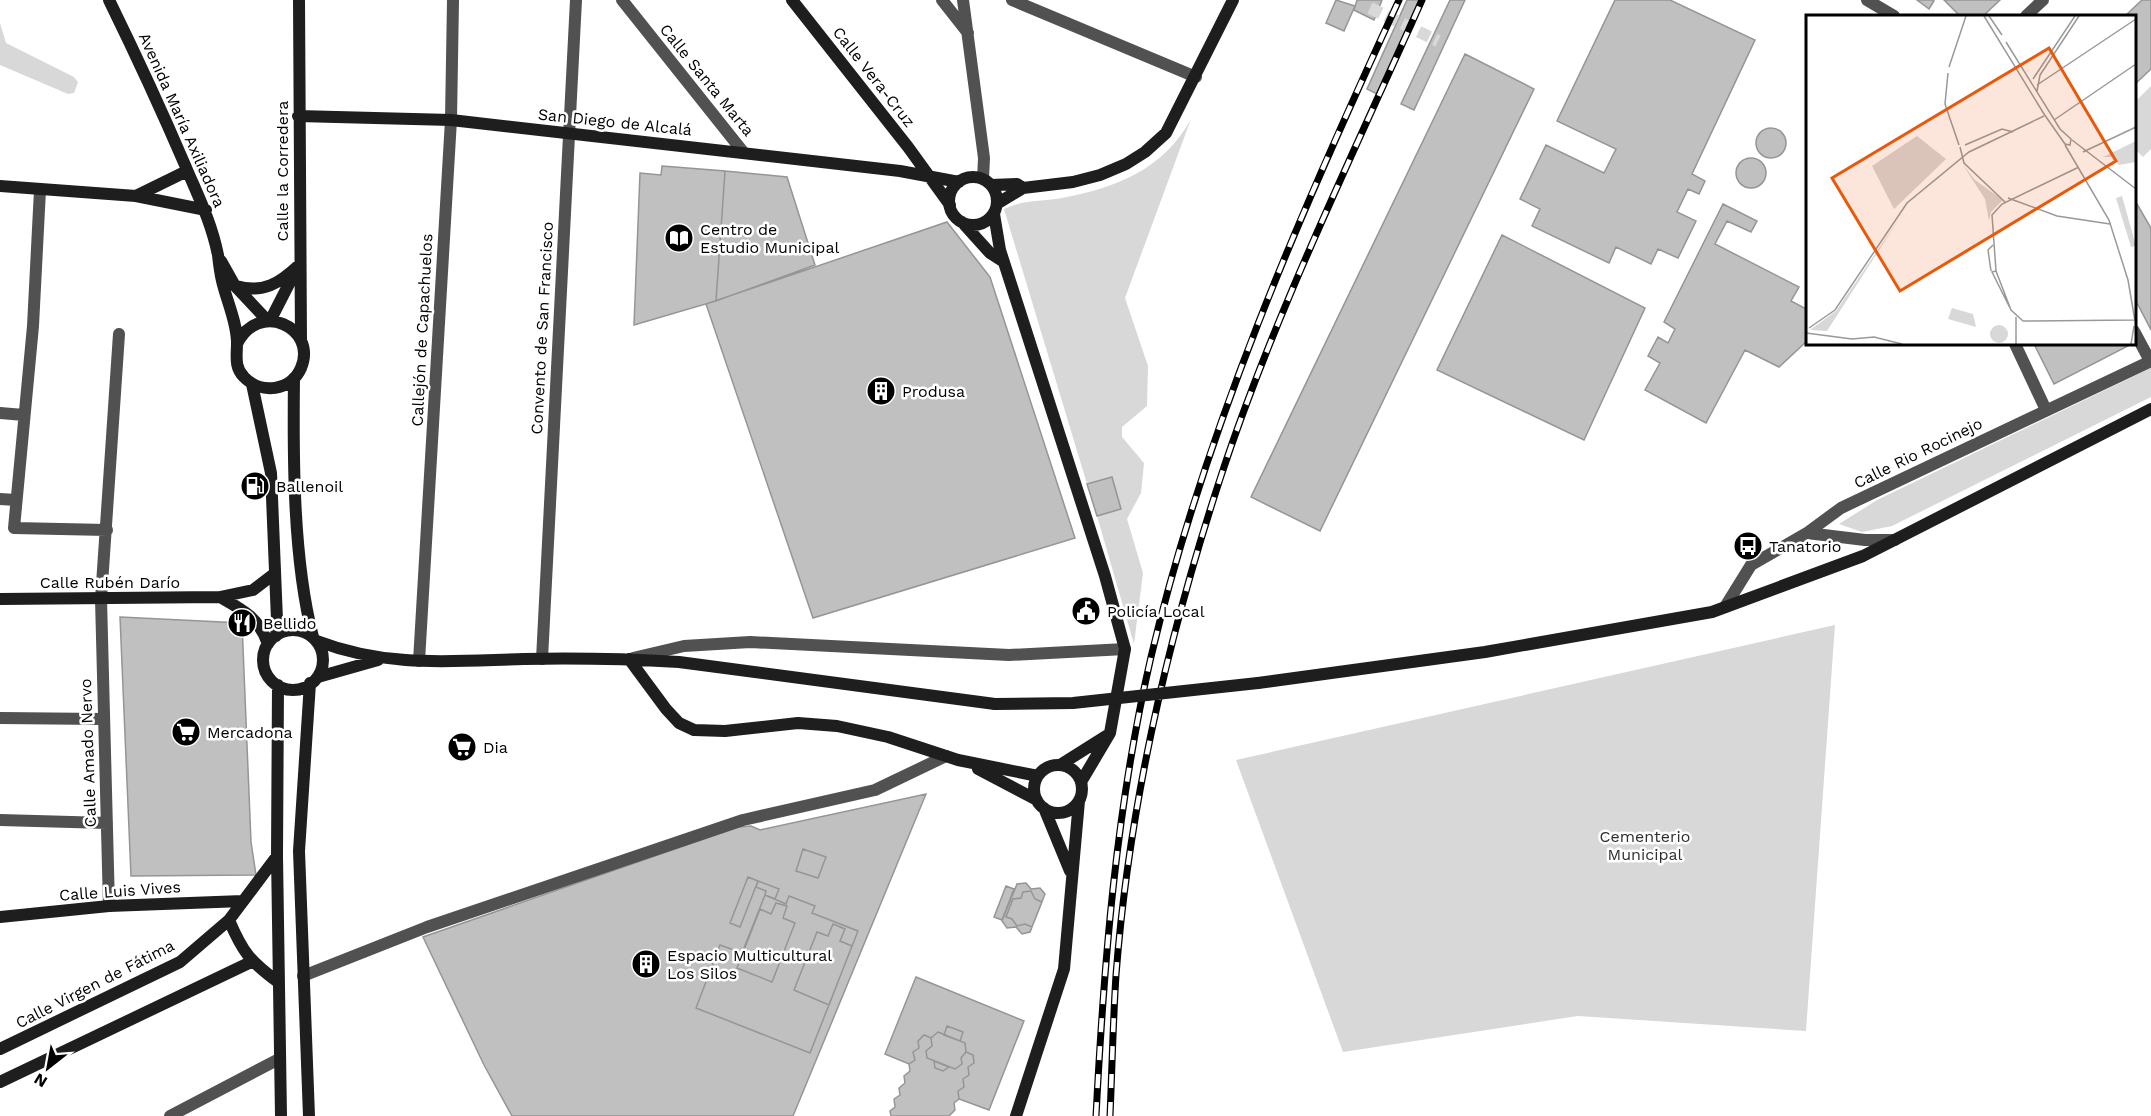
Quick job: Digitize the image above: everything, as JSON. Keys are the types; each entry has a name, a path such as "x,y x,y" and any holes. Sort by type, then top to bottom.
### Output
{"street":[{"name":"Avenida María Axiliadora","path":"109,0 149,81 206,210 218,256"},
{"name":"Calle la Corredera","path":"299,0 301,342"},
{"name":"Callejón de Capachuelos","path":"419,661 451,120 453,0"},
{"name":"Convento de San Francisco","path":"542,659 576,0"},
{"name":"Calle Santa Marta","path":"622,0 744,153"},
{"name":"Calle Vera-Cruz","path":"792,0 908,147 927,176"},
{"path":"942,0 969,34"},
{"path":"963,0 987,182 996,209 1004,262 1105,576 1125,649 1110,733 1081,782 1064,969 1016,1116"},
{"path":"1012,0 1196,77"},
{"path":"961,221 979,224 1023,188 1073,182 1100,175 1135,159 1166,133 1233,0"},
{"path":"1867,0 1892,15"},
{"path":"2027,15 2043,0"},
{"name":"San Diego de Alcalá","path":"298,117 451,120 744,153 959,182"},
{"path":"136,196 187,171"},
{"path":"927,176 961,221 990,253 1004,262"},
{"path":"950,205 951,192 959,182 970,177 987,182 1017,184 1023,188"},
{"path":"0,186 136,196 206,210"},
{"path":"40,190 33,326 14,528 107,530"},
{"path":"218,256 219,271 234,322 237,366 252,384 271,473 277,620 264,664 269,676 278,685 297,689 314,680 382,659"},
{"path":"218,256 235,286 269,321 291,329 301,342 303,361 294,378 293,432 304,601 323,659 314,680 299,851 309,1116"},
{"path":"235,286 251,289 266,288 285,279 299,265"},
{"path":"237,344 249,328 269,321 299,265"},
{"name":"Calle Amado Nervo","path":"109,906 101,599 119,334"},
{"path":"2136,335 2151,361"},
{"path":"2015,345 2046,410"},
{"name":"Calle Rio Rocinejo","path":"1725,607 1751,565 1807,533 1841,508 2151,361"},
{"path":"252,384 264,388 277,388 294,378"},
{"path":"272,640 295,630 340,650 382,659 419,661 629,659 728,668 995,704 1073,703 1258,683 1485,652 1712,612 1863,556 2151,409"},
{"path":"0,413 24,415"},
{"path":"0,499 16,500"},
{"path":"1807,533 1865,540 1895,540"},
{"name":"Calle Rubén Darío","path":"0,599 220,597 253,590 274,574"},
{"path":"220,597 256,620 272,640"},
{"path":"629,659 684,646 750,642 1009,655 1125,649"},
{"path":"629,659 666,709 679,723 694,730 725,731 798,723 837,726 888,737 952,758 1038,776"},
{"path":"278,685 277,856 281,1116"},
{"path":"0,718 103,719"},
{"path":"1072,875 1034,788 1038,776 1047,767 1060,765 1110,733"},
{"path":"303,976 427,927 743,820 875,790 952,758"},
{"path":"952,758 1059,813 1074,807 1079,801"},
{"path":"1060,765 1073,770 1081,782"},
{"path":"0,820 107,823"},
{"name":"Calle Virgen de Fátima","path":"0,1049 180,962 229,920 277,856"},
{"name":"Calle Luis Vives","path":"0,917 109,906 243,901"},
{"path":"229,920 238,943 252,962 278,982"},
{"path":"0,1082 252,962"},
{"path":"170,1116 279,1059"}],"green space":[{"path":"0,23 6,43 74,77 78,82 74,93 68,94 0,65"},
{"path":"2151,86 2151,149 2143,157 2136,150 2136,101"},
{"path":"1191,119 1125,298 1148,366 1147,406 1122,427 1122,437 1144,463 1141,493 1127,519 1143,573 1134,644 1097,516 1121,509 1112,477 1087,484 1004,209 1026,202 1082,194 1137,174 1167,151"},
{"path":"2151,368 2151,397 1892,526 1862,532 1839,524 1877,500"},
{"name":"Cementerio Municipal","path":"1835,625 1806,1031 1578,1016 1343,1052 1236,760"}],"building":[{"path":"1336,0 1355,6 1344,31 1326,23"},
{"path":"1357,0 1382,0 1374,20 1354,10"},
{"path":"1407,0 1422,0 1379,95 1367,89"},
{"path":"1450,0 1465,0 1414,110 1401,104"},
{"path":"1615,0 1670,0 1755,40 1692,174 1705,181 1699,194 1688,189 1677,212 1696,221 1678,258 1658,249 1651,264 1616,247 1609,263 1532,226 1540,209 1520,199 1546,145 1604,173 1616,149 1557,121"},
{"path":"1917,0 1932,0 1934,1 1929,9"},
{"path":"1944,0 2000,0 1984,15 1959,15"},
{"path":"2142,0 2151,0 2151,69 2136,83 2136,15 2126,15"},
{"path":"1465,54 1534,89 1320,531 1251,497"},
{"path":"1771,128 1782,132 1786,143 1782,154 1771,158 1760,154 1756,143 1760,132"},
{"path":"1751,158 1762,162 1766,173 1762,184 1751,188 1740,184 1736,173 1740,162"},
{"name":"Centro de Estudio Municipal","path":"662,166 725,171 716,301 634,325 640,173 661,175"},
{"path":"725,171 787,177 815,265 716,301"},
{"path":"2136,202 2151,228 2151,330 2136,301"},
{"path":"1723,204 1757,221 1751,232 1727,221 1715,244 1799,287 1791,301 1806,309 1806,342 1779,367 1745,350 1706,423 1645,390 1660,363 1648,356 1658,337 1668,343 1675,329 1664,322"},
{"name":"Produsa","path":"947,222 990,277 1075,538 813,618 706,304"},
{"path":"1502,235 1645,308 1584,440 1437,370"},
{"path":"2034,345 2128,345 2128,346 2054,384"},
{"path":"1112,477 1121,509 1097,516 1087,484"},
{"name":"Mercadona","path":"120,617 242,623 251,842 256,875 131,876"},
{"name":"Espacio Multicultural Los Silos","path":"926,794 793,1116 512,1116 484,1065 423,937 738,827 751,826 760,830"},
{"path":"803,849 826,857 818,878 796,871"},
{"path":"748,877 758,881 740,927 730,923"},
{"path":"758,881 779,889 775,899 765,895 766,891 756,887"},
{"path":"1026,883 1031,889 1040,888 1045,894 1030,932 1022,934 1016,927 1007,928 1002,921 1017,884"},
{"path":"1006,886 1014,889 1002,920 994,917"},
{"path":"1031,891 1035,899 1042,902 1032,927 1025,924 1017,926 1012,919 1006,917 1013,899 1021,898 1023,892"},
{"path":"765,895 786,904 789,896 815,906 812,913 858,931 810,1053 696,1008 720,945 742,953"},
{"path":"776,903 787,906 783,918 795,923 772,982 737,968 760,909 771,914"},
{"path":"833,924 845,929 840,941 852,946 829,1005 794,990 817,932 828,936"},
{"path":"916,977 1024,1021 989,1110 959,1099 958,1091 964,1087 963,1079 969,1075 968,1067 974,1063 973,1055 966,1052 965,1043 938,1032 931,1038 924,1035 918,1041 919,1048 913,1052 915,1060 909,1064 885,1054"},
{"path":"947,1026 963,1032 960,1041 944,1035"},
{"path":"938,1032 965,1043 966,1052 973,1055 974,1063 968,1067 969,1075 963,1079 964,1087 958,1091 959,1099 954,1103 955,1110 949,1116 891,1116 890,1111 895,1107 894,1099 900,1095 899,1088 905,1083 904,1076 910,1071 909,1064 915,1060 913,1052 919,1048 918,1041 924,1035 931,1038"},
{"path":"938,1032 965,1043 966,1052 961,1058 962,1064 955,1069 927,1058 926,1051 932,1046 931,1038"},
{"path":"934,1061 949,1067 943,1071 935,1068"}],"tunnel":[{"path":"1370,8 1438,41"}],"railway":[{"path":"1096,1116 1103,1001 1120,828 1139,714 1173,573 1198,489 1259,322 1327,159 1399,0"},
{"path":"1110,1116 1116,975 1130,848 1154,722 1184,598 1221,476 1265,355 1422,0"}],"place":[{"name":"Centro de Estudio Municipal","path":"679,238"},
{"name":"Produsa","path":"881,391"},
{"name":"Ballenoil","path":"255,486"},
{"name":"Tanatorio","path":"1748,546"},
{"name":"Policía Local","path":"1086,611"},
{"name":"Bellido","path":"242,623"},
{"name":"Mercadona","path":"186,732"},
{"name":"Dia","path":"462,747"},
{"name":"Espacio Multicultural Los Silos","path":"646,964"}]}
